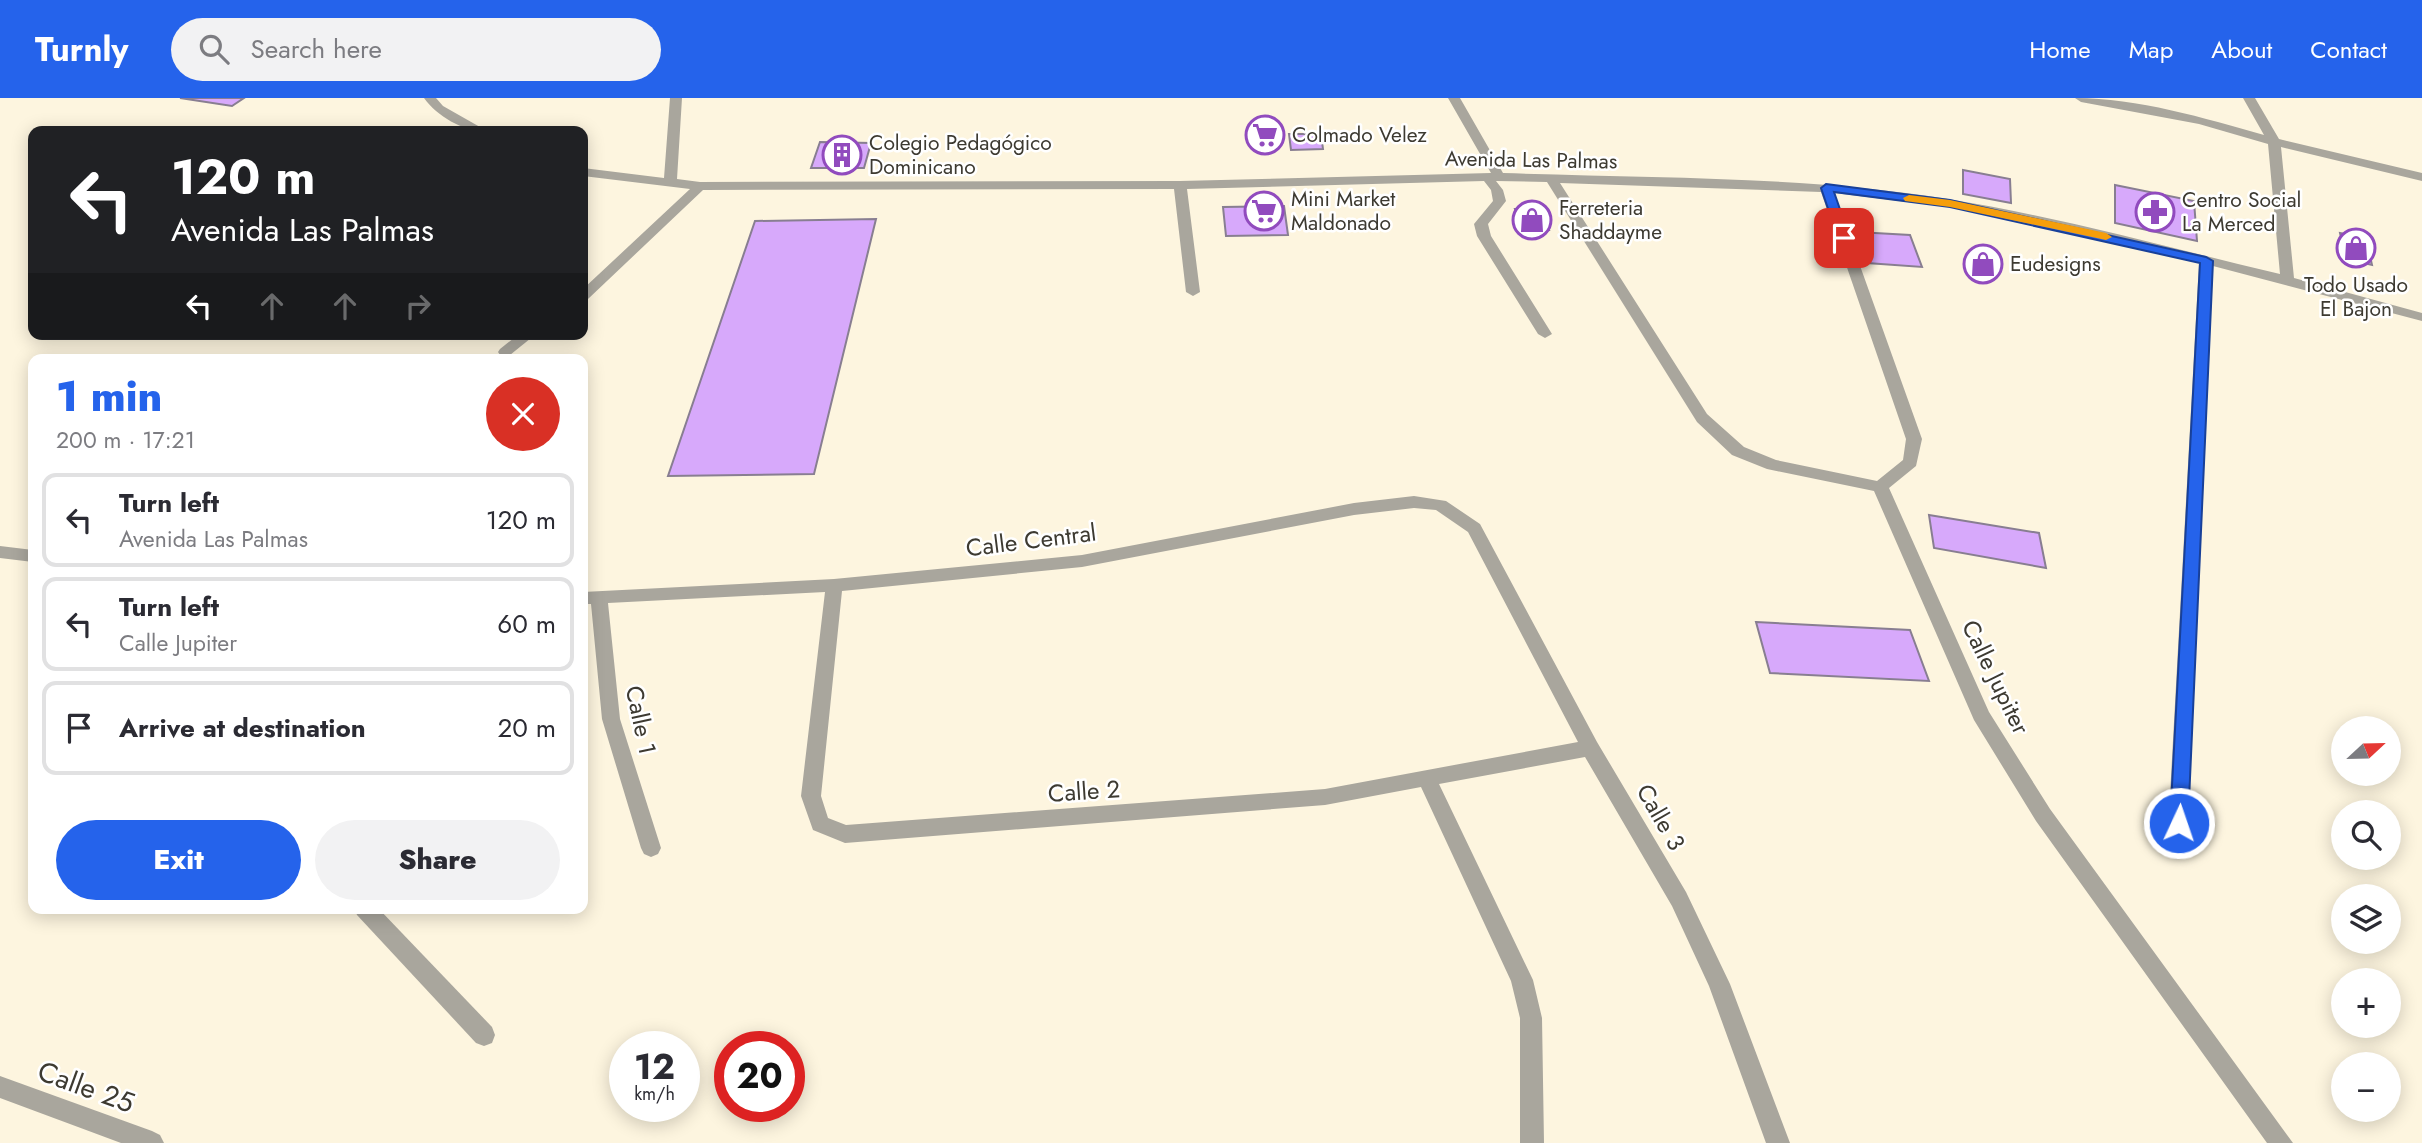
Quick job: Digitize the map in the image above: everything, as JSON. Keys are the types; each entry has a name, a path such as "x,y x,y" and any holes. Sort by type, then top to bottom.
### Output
{"street":[{"path":"430,98 439,109 471,126"},
{"path":"670,184 676,98"},
{"path":"1454,98 1493,177 1500,201 1481,224 1484,236 1545,334"},
{"path":"2081,98 2201,121 2274,142 2422,177"},
{"path":"2249,98 2274,142 2287,280"},
{"name":"Avenida Las Palmas","path":"588,173 700,186 1180,186 1493,177 1826,188 1950,203 2287,280 2422,317"},
{"path":"1552,180 1702,418 1738,451 1773,465 1880,487 1910,462 1914,439 1826,188"},
{"path":"588,291 700,186"},
{"path":"1180,186 1193,292"},
{"path":"2177,850 2206,261"},
{"path":"505,352 521,340"},
{"name":"Calle Jupiter","path":"1880,487 1981,715 2043,815 2281,1143"},
{"name":"Calle Central","path":"591,598 834,586 1082,561 1354,509 1414,502 1440,505 1474,528"},
{"name":"Calle 3","path":"1474,528 1590,748 1679,899 1719,984 1778,1143"},
{"path":"0,552 28,555"},
{"name":"Calle 2","path":"834,586 810,796 820,824 845,834 1325,797 1590,748"},
{"name":"Calle 1","path":"591,598 611,719 651,848"},
{"path":"1426,778 1522,980 1531,1018 1532,1143"},
{"path":"370,914 484,1035"},
{"name":"Calle 25","path":"0,1087 152,1143"}],"building":[{"path":"180,98 244,98 232,106"},
{"name":"Colmado Velez","path":"1278,124 1281,145 1253,145 1251,125"},
{"path":"1289,134 1321,134 1323,149 1291,150"},
{"name":"Colegio Pedagógico Dominicano","path":"820,142 871,143 864,168 811,168"},
{"path":"1963,170 2010,179 2011,203 1963,194"},
{"name":"Centro Social La Merced","path":"2115,185 2194,201 2197,241 2115,223"},
{"path":"1284,206 1288,235 1226,236 1223,207"},
{"name":"Ferreteria Shaddayme","path":"1515,209 1540,209 1549,230 1524,231"},
{"path":"876,219 814,474 668,476 755,221"},
{"path":"1857,232 1910,235 1922,267 1867,263"},
{"name":"Todo Usado El Bajon","path":"2340,233 2366,238 2372,265 2346,259"},
{"name":"Eudesigns","path":"1973,257 1990,259 1995,271 1976,269"},
{"path":"1929,515 2039,533 2046,568 1934,548"},
{"path":"1756,622 1910,630 1929,681 1770,673"}],"slow traffic":[{"path":"1909,198 1950,203 2106,237"}],"place":[{"name":"Colmado Velez","path":"1265,135"},
{"name":"Colegio Pedagógico Dominicano","path":"842,155"},
{"name":"Mini Market Maldonado","path":"1264,211"},
{"name":"Centro Social La Merced","path":"2155,212"},
{"name":"Ferreteria Shaddayme","path":"1532,220"},
{"name":"Todo Usado El Bajon","path":"2356,248"},
{"name":"Eudesigns","path":"1983,264"}],"route":[{"path":"1844,238 1826,188 1950,203 2206,261 2179,823"}]}
